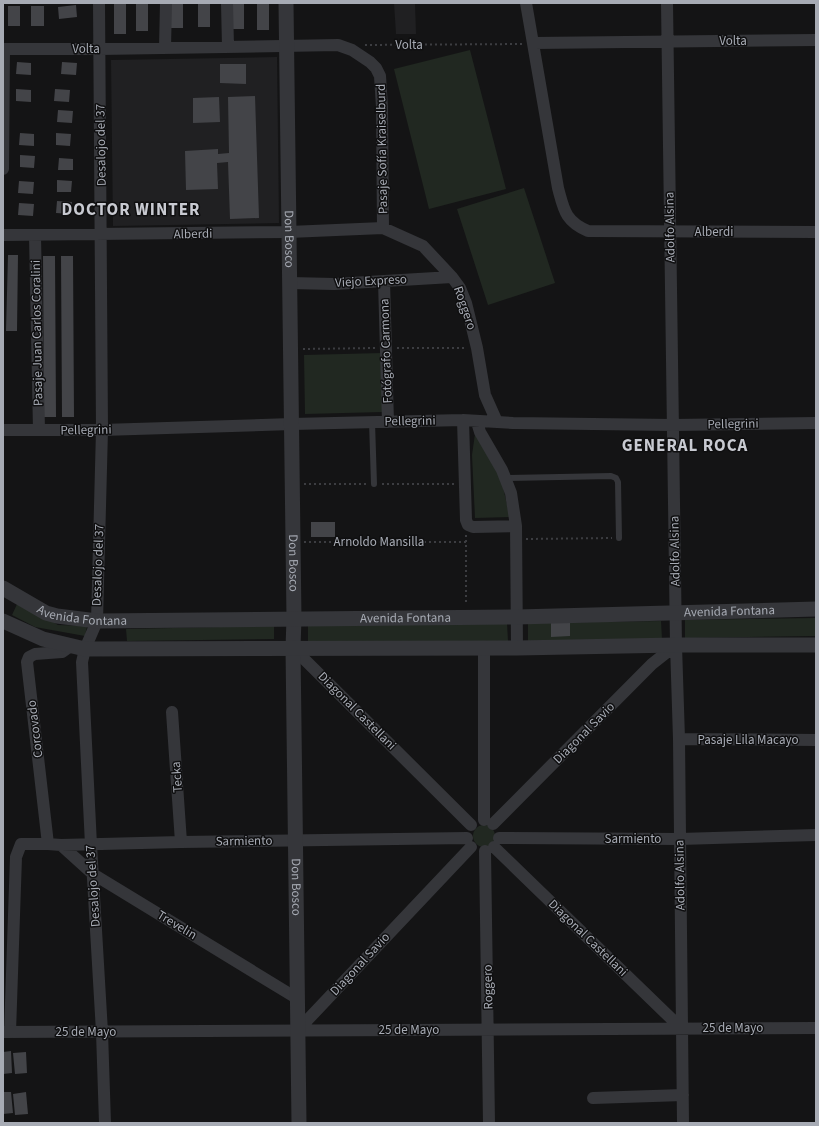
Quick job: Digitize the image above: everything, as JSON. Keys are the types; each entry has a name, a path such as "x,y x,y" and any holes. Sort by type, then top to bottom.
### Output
{"street":[{"name":"Desalojo del 37","path":"99,3 102,235 102,430 97,621 85,650 82,662 102,1032 104,1123"},
{"path":"165,48 166,3"},
{"path":"227,3 228,47"},
{"name":"Don Bosco","path":"286,3 299,1123"},
{"path":"526,3 534,43"},
{"name":"Adolfo Alsina","path":"667,3 676,645 679,739 683,1123"},
{"name":"Volta","path":"534,43 816,40"},
{"name":"Alberdi","path":"534,43 558,188 562,205 568,218 576,226 588,231 816,232"},
{"name":"Volta","path":"4,49 338,45"},
{"name":"Pasaje Sofía Kraiselburd","path":"338,45 352,50 370,62 376,68 380,76 382,107 383,228"},
{"path":"3,169 4,49"},
{"name":"Alberdi","path":"3,235 35,236 289,232 383,228"},
{"name":"Roggero","path":"383,228 423,246 452,277 460,288 466,303 477,348 485,395 497,422"},
{"name":"Pasaje Juan Carlos Coralini","path":"35,236 39,430"},
{"name":"Viejo Expreso","path":"290,283 334,284 452,277"},
{"name":"Fotógrafo Carmona","path":"384,281 388,422"},
{"path":"463,420 467,522 473,527 516,526"},
{"name":"Pellegrini","path":"3,430 102,430 463,420 477,422 673,425 816,423"},
{"path":"477,422 480,432 506,478 511,494 516,526 517,648"},
{"name":"Avenida Fontana","path":"4,591 46,613 57,616 97,621 516,617 816,609"},
{"path":"3,621 43,639 85,650 816,645"},
{"name":"Diagonal Savio","path":"489,822 652,664 676,645"},
{"name":"Corcovado","path":"48,844 27,662 29,657 35,654 62,652 69,646"},
{"name":"Diagonal Castellani","path":"293,648 471,825"},
{"path":"484,648 489,822"},
{"name":"Tecka","path":"172,712 181,842"},
{"name":"Pasaje Lila Macayo","path":"679,739 816,740"},
{"path":"478,820 489,822 497,828 493,845 476,850 469,842 468,832 471,825 478,820"},
{"name":"Sarmiento","path":"493,845 816,836"},
{"name":"Sarmiento","path":"8,901 16,858 21,844 91,845 296,840 469,842"},
{"name":"Diagonal Savio","path":"298,1030 469,842"},
{"name":"Trevelin","path":"61,845 93,874 298,999"},
{"name":"Roggero","path":"489,1123 489,1030 493,845"},
{"name":"Diagonal Castellani","path":"493,845 682,1029"},
{"path":"6,1032 8,901"},
{"name":"25 de Mayo","path":"6,1032 816,1028"},
{"path":"593,1098 683,1095"}],"lane":[{"path":"372,422 374,484"},
{"path":"506,478 611,476 616,478 618,482 619,538"}],"path":[{"name":"Volta","path":"360,45 534,43"},
{"path":"466,617 467,522"},
{"path":"516,539 619,538"},
{"name":"Arnoldo Mansilla","path":"293,542 466,542"}],"shaded area":[{"path":"394,3 415,3 416,34 396,34"},
{"path":"470,50 506,189 429,209 394,69"},
{"path":"277,57 279,223 113,226 111,60"},
{"path":"524,188 555,283 488,305 457,209"},
{"path":"382,353 383,412 305,414 304,355"},
{"path":"475,434 501,479 510,517 475,518 472,455"},
{"path":"18,602 58,625 87,626 85,636 35,627 12,615"},
{"path":"816,618 816,636 685,638 685,620"},
{"path":"661,621 662,639 528,641 528,623"},
{"path":"507,623 508,641 308,643 308,625"},
{"path":"274,626 274,639 127,641 126,629"},
{"path":"484,825 492,828 495,836 492,844 484,847 476,844 473,836 476,828"}],"building":[{"path":"114,3 126,3 126,34 114,34"},
{"path":"136,3 148,3 148,31 136,31"},
{"path":"171,3 183,3 183,28 171,28"},
{"path":"198,3 210,3 210,27 198,27"},
{"path":"232,3 244,3 244,29 232,29"},
{"path":"257,3 269,3 269,30 257,30"},
{"path":"76,5 77,17 59,19 58,7"},
{"path":"8,6 20,6 20,26 8,26"},
{"path":"31,6 44,6 44,26 31,26"},
{"path":"17,62 31,63 31,75 16,74"},
{"path":"62,62 77,63 76,75 61,74"},
{"path":"220,64 246,64 246,84 220,83"},
{"path":"16,89 31,90 31,102 16,101"},
{"path":"55,89 70,90 69,102 54,101"},
{"path":"255,96 259,218 230,219 228,162 217,163 218,189 186,190 185,151 218,149 218,154 229,153 228,97"},
{"path":"219,97 220,122 193,123 193,98"},
{"path":"58,110 73,111 72,123 57,122"},
{"path":"20,133 34,134 34,146 19,145"},
{"path":"56,133 71,134 70,146 56,145"},
{"path":"20,155 35,156 34,168 20,167"},
{"path":"59,158 73,159 73,170 58,170"},
{"path":"57,180 72,181 71,192 57,192"},
{"path":"19,181 34,182 33,194 18,193"},
{"path":"57,201 72,202 71,214 56,213"},
{"path":"19,203 34,204 33,216 18,215"},
{"path":"8,255 18,255 17,331 6,331"},
{"path":"43,256 55,256 56,417 44,417"},
{"path":"61,256 73,256 74,417 62,417"},
{"path":"311,522 335,522 335,537 311,537"},
{"path":"551,623 570,623 570,636 551,637"},
{"path":"11,1051 12,1073 3,1074 3,1052"},
{"path":"26,1052 27,1073 15,1074 13,1053"},
{"path":"3,1092 11,1092 13,1113 3,1114"},
{"path":"26,1092 28,1114 15,1115 13,1094"}],"district":[{"name":"DOCTOR WINTER","path":"131,210"},
{"name":"GENERAL ROCA","path":"685,446"}]}
